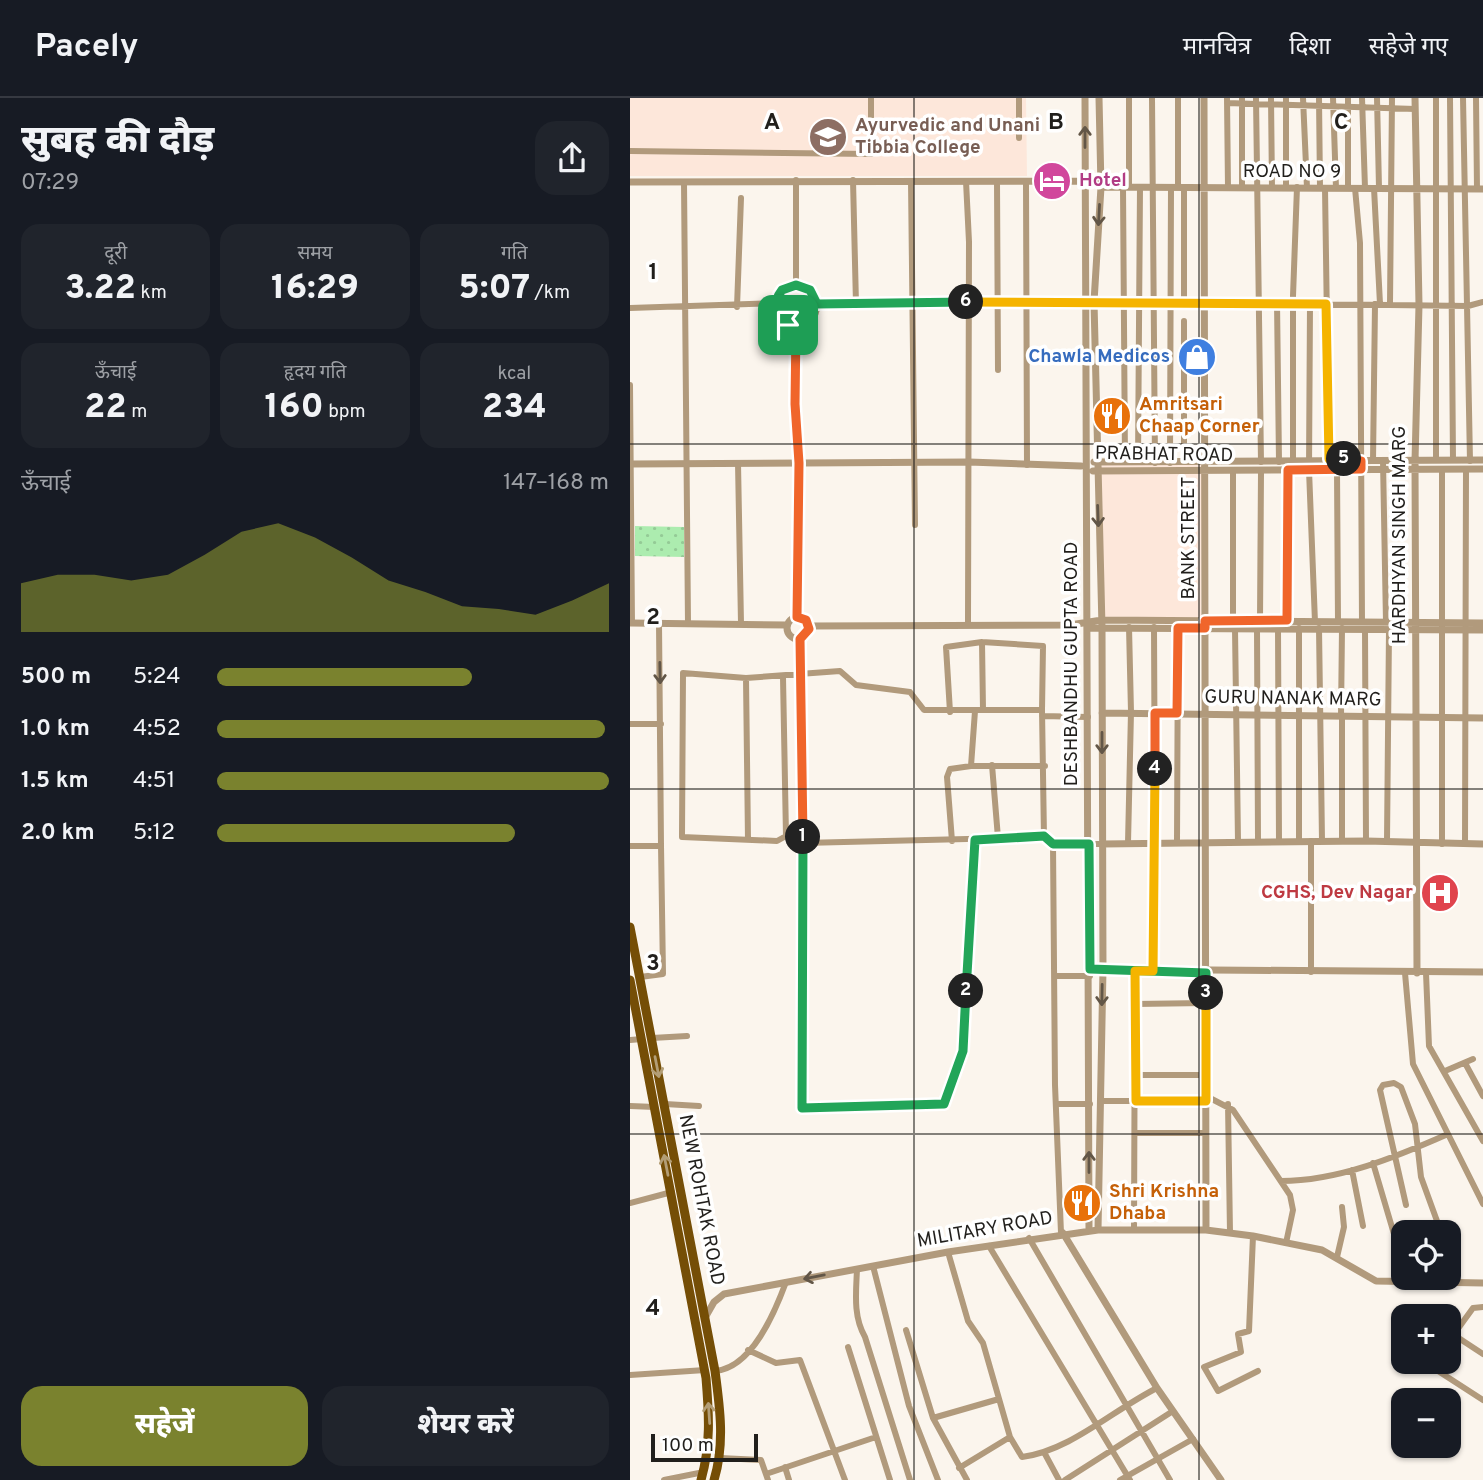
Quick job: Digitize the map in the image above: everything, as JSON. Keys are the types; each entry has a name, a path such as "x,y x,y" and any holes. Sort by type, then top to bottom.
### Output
{"main road":[{"name":"NEW ROHTAK ROAD","path":"630,928 635,979 706,1316 710,1428 702,1476"},
{"name":"NEW ROHTAK ROAD","path":"660,1105 672,1192 721,1426 720,1458 714,1480"}],"street":[{"path":"630,150 871,154 871,98"},
{"path":"1019,98 1019,138"},
{"name":"DESHBANDHU GUPTA ROAD","path":"1085,98 1102,624 1103,969 1098,1230"},
{"name":"DESHBANDHU GUPTA ROAD","path":"1089,1230 1090,972 1085,467 1090,302 1101,187 1099,98"},
{"path":"1125,462 1124,302 1129,98"},
{"path":"1152,98 1155,463"},
{"path":"1178,98 1178,187 1184,302"},
{"name":"BANK STREET","path":"1204,98 1206,1230"},
{"path":"1303,98 1307,188"},
{"path":"1319,98 1329,459"},
{"path":"1348,98 1352,188 1360,243 1366,841"},
{"path":"1362,98 1365,188"},
{"path":"1373,461 1378,304 1377,98"},
{"path":"1390,304 1392,98"},
{"name":"HARDHYAN SINGH MARG","path":"1415,98 1419,305 1415,465 1417,973"},
{"path":"1436,98 1436,460"},
{"path":"1450,98 1453,460"},
{"path":"1463,98 1468,306 1465,844"},
{"path":"1476,98 1480,189"},
{"path":"1228,188 1227,101 1286,102 1303,107 1333,102 1348,107 1415,109"},
{"path":"1242,101 1242,188"},
{"path":"1256,101 1261,462"},
{"path":"1271,101 1272,188"},
{"path":"1286,102 1286,187"},
{"path":"1333,102 1336,188"},
{"path":"796,180 796,285"},
{"path":"853,180 856,304"},
{"path":"911,181 915,525"},
{"path":"966,181 969,302 968,624"},
{"path":"997,181 998,370"},
{"path":"1026,181 1027,465"},
{"path":"630,182 1086,181"},
{"path":"684,182 682,307 688,624"},
{"name":"ROAD NO 9","path":"1101,187 1480,189"},
{"path":"1138,462 1140,187"},
{"path":"1170,463 1169,302 1178,187"},
{"path":"1287,620 1288,470 1293,461 1297,187"},
{"path":"737,307 740,198"},
{"path":"796,285 810,290 817,304 811,320 796,327 780,320 775,303 782,290 796,285"},
{"path":"1277,302 1279,462"},
{"path":"817,304 1294,302 1468,306 1483,302"},
{"path":"630,308 737,307 775,303"},
{"path":"1310,303 1309,470 1317,625 1322,841"},
{"path":"1184,321 1184,462"},
{"path":"630,385 631,623 788,625 797,617 799,463 795,404 796,327"},
{"name":"PRABHAT ROAD","path":"1085,467 1097,471 1329,459 1384,470 1415,465"},
{"path":"1415,465 1436,460 1453,460 1483,469"},
{"path":"1415,465 1442,469 1483,460"},
{"name":"PRABHAT ROAD","path":"1085,467 1096,462 1184,462 1233,471 1261,472 1337,470 1373,461 1415,465"},
{"path":"1383,461 1387,626 1387,841"},
{"path":"738,463 741,623"},
{"path":"631,464 969,463 1085,467"},
{"path":"1442,469 1442,844"},
{"path":"1337,470 1342,841"},
{"path":"1233,471 1238,841"},
{"path":"1258,841 1261,472"},
{"path":"797,617 806,620 809,626 808,632 800,639"},
{"path":"1259,625 1287,620 1317,625 1466,626 1483,629"},
{"path":"1466,626 1483,622"},
{"path":"635,979 663,974 659,623"},
{"path":"809,626 1102,624 1259,625 1299,628 1317,625"},
{"path":"1102,624 1178,628 1205,625"},
{"path":"788,625 790,635 800,639"},
{"path":"1128,843 1131,712 1129,627"},
{"path":"1153,971 1154,627"},
{"path":"1177,842 1178,628"},
{"path":"1278,628 1279,841"},
{"path":"1299,628 1299,841"},
{"path":"800,639 803,843 802,1108 944,1104 963,1051 975,840"},
{"path":"950,712 946,647 982,642 1043,646 1044,836"},
{"path":"971,766 979,710 982,642"},
{"path":"783,677 786,836 777,841 682,836 683,673 746,678 841,671 856,685 910,692 924,710 979,710 1088,717"},
{"path":"746,678 748,840"},
{"name":"GURU NANAK MARG","path":"1102,713 1483,718"},
{"path":"630,724 661,724"},
{"path":"992,765 998,838"},
{"path":"951,841 947,772 971,766 1045,766"},
{"path":"803,843 951,841 1044,836 1053,844 1154,841 1387,841 1483,844"},
{"path":"1311,841 1311,972"},
{"path":"1053,844 1056,1104 1062,1233 1157,1388 1221,1480"},
{"path":"630,846 661,845"},
{"path":"1055,976 1103,969 1206,973 1483,972"},
{"path":"1134,1230 1135,971"},
{"path":"1405,973 1413,1064 1483,1204"},
{"path":"1426,973 1429,1046 1483,1141"},
{"path":"1135,1004 1206,1003"},
{"path":"630,1040 687,1036"},
{"path":"1445,1071 1473,1059"},
{"path":"1465,1063 1483,1096"},
{"path":"1136,1075 1206,1076"},
{"path":"1406,1205 1380,1095 1383,1085 1400,1084 1415,1124 1422,1177 1437,1220"},
{"path":"1101,1101 1206,1098 1228,1104 1292,1201 1286,1243"},
{"path":"1056,1104 1090,1104"},
{"path":"1228,1104 1230,1233"},
{"path":"630,1106 699,1106"},
{"path":"1136,1133 1206,1133"},
{"path":"1281,1181 1312,1179 1352,1170 1394,1157 1448,1134"},
{"path":"1373,1163 1391,1224"},
{"path":"1352,1170 1363,1226"},
{"path":"630,1203 672,1192"},
{"path":"1337,1257 1344,1232 1342,1207"},
{"name":"MILITARY ROAD","path":"706,1316 714,1302 724,1294 948,1252 1089,1230 1206,1230 1253,1236 1313,1247 1337,1257 1376,1281 1391,1282"},
{"path":"1253,1236 1248,1331 1238,1334 1241,1352 1204,1367 1218,1391 1258,1371"},
{"path":"1029,1238 1170,1480"},
{"path":"989,1245 1129,1478"},
{"path":"948,1252 968,1321 983,1343 1010,1437 1022,1457 1045,1454 1125,1404 1157,1388"},
{"path":"873,1266 909,1406 938,1480"},
{"path":"858,1269 855,1300 858,1325 865,1337 910,1480"},
{"path":"630,1375 733,1367 769,1325 786,1282"},
{"name":"MILITARY ROAD","path":"1461,1284 1483,1283"},
{"path":"1461,1324 1473,1308 1483,1307"},
{"path":"906,1330 933,1418 967,1480"},
{"path":"1461,1343 1483,1354"},
{"path":"848,1347 890,1480"},
{"path":"748,1350 776,1363 800,1360 845,1480"},
{"path":"1444,1374 1483,1400"},
{"path":"933,1418 999,1399"},
{"path":"1045,1454 1062,1480 1173,1411"},
{"path":"720,1458 761,1460 767,1477 785,1467 834,1449 876,1437"},
{"path":"959,1468 1010,1437"},
{"path":"1120,1480 1129,1478 1193,1439"},
{"path":"785,1467 789,1480"},
{"path":"664,1480 702,1476"},
{"path":"686,1480 702,1476"}],"shaded area":[{"name":"Ayurvedic and Unani Tibbia College","path":"630,98 1026,98 1027,176 630,176"},
{"path":"1098,465 1202,465 1201,623 1099,623"}],"green space":[{"path":"635,526 684,527 684,557 635,556"}],"place":[{"name":"Ayurvedic and Unani Tibbia College","path":"828,137"},
{"name":"Hotel","path":"1052,181"},
{"name":"Chawla Medicos","path":"1197,357"},
{"name":"Amritsari Chaap Corner","path":"1112,416"},
{"name":"CGHS, Dev Nagar","path":"1440,893"},
{"name":"Shri Krishna Dhaba","path":"1082,1203"}],"route":[{"path":"788,325 780,320 775,303 782,290 796,285 810,290 817,304 1086,301 1326,304 1329,459 1361,461 1361,469 1288,470 1287,620 1205,621 1205,628 1178,628 1177,713 1155,713 1153,971 1135,971 1136,1101 1206,1101 1206,973 1153,971 1135,971 1133,971 1090,969 1089,844 1053,844 1044,836 975,840 963,1051 944,1104 802,1108 803,843 800,639 804,638 809,626 806,620 797,617 799,463 795,404 796,327 788,325"}]}
